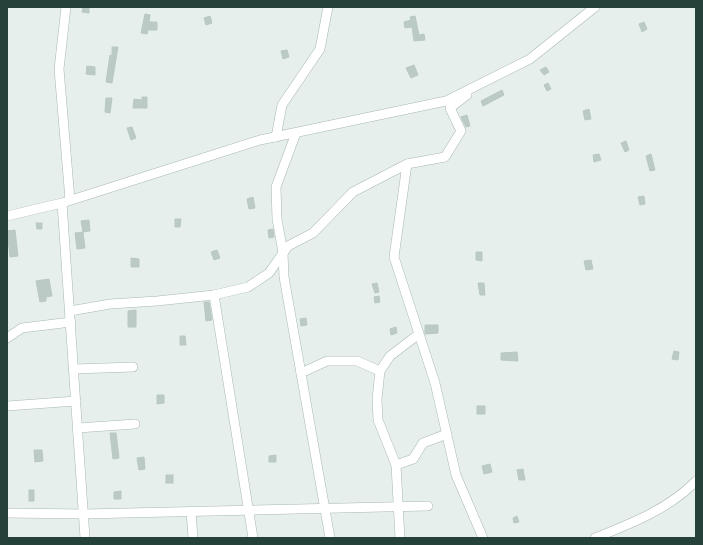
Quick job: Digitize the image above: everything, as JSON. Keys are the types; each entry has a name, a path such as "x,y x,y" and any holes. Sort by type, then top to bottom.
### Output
{"street":[{"path":"66,7 59,69 70,311 85,538"},
{"path":"276,137 282,105 320,49 328,7"},
{"path":"7,216 66,201 260,140 446,101 530,59 595,7"},
{"path":"70,311 110,304 214,295 248,287 269,273 288,246 313,233 353,192 407,164 445,157 462,131 450,108 486,81"},
{"path":"296,133 276,187 277,219 283,253 284,277 330,538"},
{"path":"407,164 394,257 435,383 456,475 483,538"},
{"path":"214,295 253,538"},
{"path":"7,338 22,328 71,322"},
{"path":"400,538 397,507 396,465 378,420 376,399 380,371 390,356 419,334"},
{"path":"301,373 327,361 357,361 380,371"},
{"path":"74,369 133,366"},
{"path":"7,406 76,401"},
{"path":"78,428 136,424"},
{"path":"396,465 413,459 423,443 447,434"},
{"path":"595,538 639,520 687,490 696,481"},
{"path":"7,513 84,514 428,506"},
{"path":"191,512 193,538"}],"building":[{"path":"83,7 89,7 89,13 82,12"},
{"path":"145,14 150,15 149,22 157,22 157,30 148,30 147,34 141,33"},
{"path":"210,16 212,23 206,25 204,18"},
{"path":"415,16 419,35 424,34 425,40 414,41 412,27 405,28 404,22 411,20 410,17"},
{"path":"644,22 647,29 642,32 639,24"},
{"path":"112,47 118,47 112,83 106,82 110,55 112,56"},
{"path":"287,50 289,57 283,59 281,51"},
{"path":"414,65 418,75 411,78 406,68"},
{"path":"87,66 95,67 95,75 86,74"},
{"path":"546,67 549,72 544,75 540,70"},
{"path":"548,83 551,89 547,91 544,85"},
{"path":"502,90 504,95 483,106 481,101"},
{"path":"142,97 147,97 147,108 133,108 134,99 142,100"},
{"path":"106,98 112,98 110,113 105,112"},
{"path":"589,109 591,119 585,120 583,111"},
{"path":"467,115 470,126 466,127 461,117"},
{"path":"132,127 136,138 131,140 127,128"},
{"path":"626,141 629,150 625,152 621,143"},
{"path":"599,154 601,160 594,162 593,155"},
{"path":"651,154 655,170 650,171 646,156"},
{"path":"644,196 645,204 640,205 638,197"},
{"path":"253,197 255,208 249,209 247,199"},
{"path":"175,219 181,219 180,227 175,227"},
{"path":"89,220 90,231 83,232 81,221"},
{"path":"36,223 42,223 42,229 37,229"},
{"path":"273,229 274,237 269,238 268,230"},
{"path":"15,230 18,256 10,257 7,231"},
{"path":"83,232 85,248 77,249 75,233"},
{"path":"217,250 220,258 214,260 211,252"},
{"path":"476,252 482,252 482,261 476,260"},
{"path":"131,258 139,259 139,267 131,267"},
{"path":"591,260 593,269 586,270 584,261"},
{"path":"49,279 52,296 46,297 46,301 40,302 36,281"},
{"path":"377,283 379,292 375,293 372,284"},
{"path":"478,283 484,283 485,295 480,295"},
{"path":"379,296 380,302 375,303 374,297"},
{"path":"204,302 209,302 212,320 206,321"},
{"path":"136,310 136,327 128,327 128,311"},
{"path":"306,318 307,325 301,326 300,319"},
{"path":"425,325 438,325 438,333 425,334"},
{"path":"396,327 397,333 391,335 390,329"},
{"path":"180,336 185,336 186,345 180,345"},
{"path":"674,351 679,352 678,360 672,359"},
{"path":"517,352 518,361 501,360 501,353"},
{"path":"157,395 164,395 164,403 157,404"},
{"path":"477,406 485,406 485,414 477,414"},
{"path":"110,433 116,433 119,458 113,459"},
{"path":"34,450 42,450 43,461 35,462"},
{"path":"276,455 276,462 269,462 269,456"},
{"path":"144,457 145,469 139,470 137,458"},
{"path":"490,464 492,472 484,474 482,466"},
{"path":"523,469 525,480 519,480 517,470"},
{"path":"166,475 173,475 173,483 166,483"},
{"path":"29,490 34,490 34,501 29,501"},
{"path":"121,491 121,499 114,499 114,492"},
{"path":"517,516 519,522 514,523 513,518"}]}
